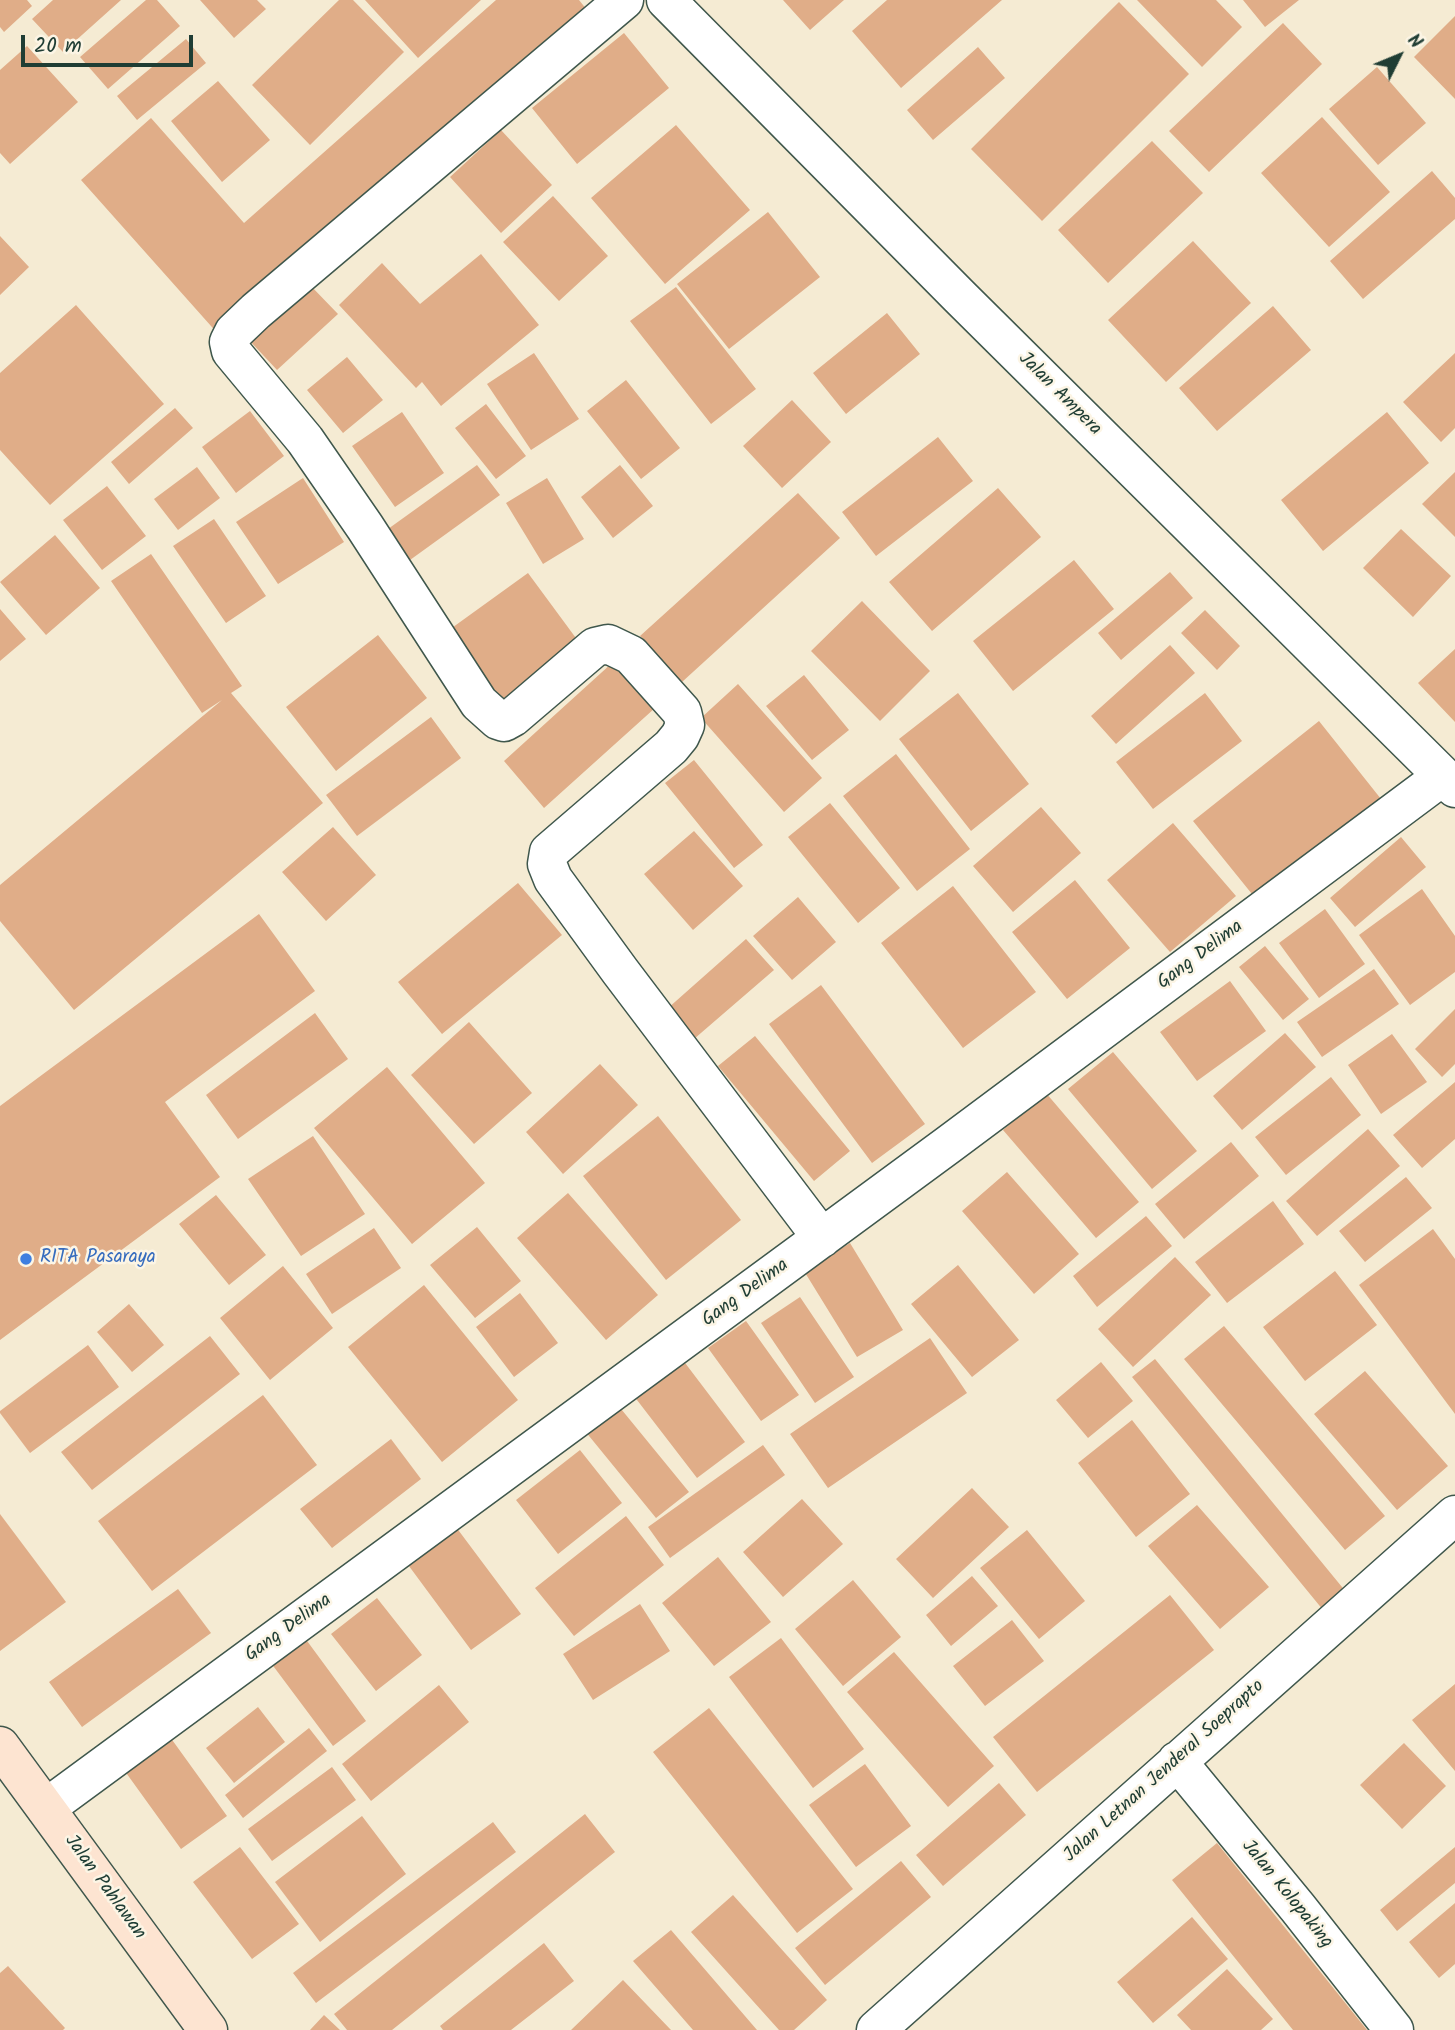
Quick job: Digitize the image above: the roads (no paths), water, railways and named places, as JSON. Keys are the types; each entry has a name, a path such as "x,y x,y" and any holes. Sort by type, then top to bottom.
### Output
{"main road":[{"name":"Jalan Pahlawan","path":"0,1746 208,2030"}],"street":[{"path":"624,0 256,311 234,332 229,342 231,351 305,440 479,703 498,720 504,722 513,718 595,647 608,644 631,655 682,712 685,725 671,747 549,852 547,864 553,879 620,971 822,1238"},
{"name":"Jalan Ampera","path":"666,0 959,296 1449,782"},
{"name":"Gang Delima","path":"46,1808 1449,782"},
{"name":"Jalan Letnan Jenderal Soeprapto","path":"876,2030 1455,1515"},
{"name":"Jalan Kolopaking","path":"1177,1761 1394,2030"}],"place":[{"name":"RITA Pasaraya","path":"26,1259"}]}
